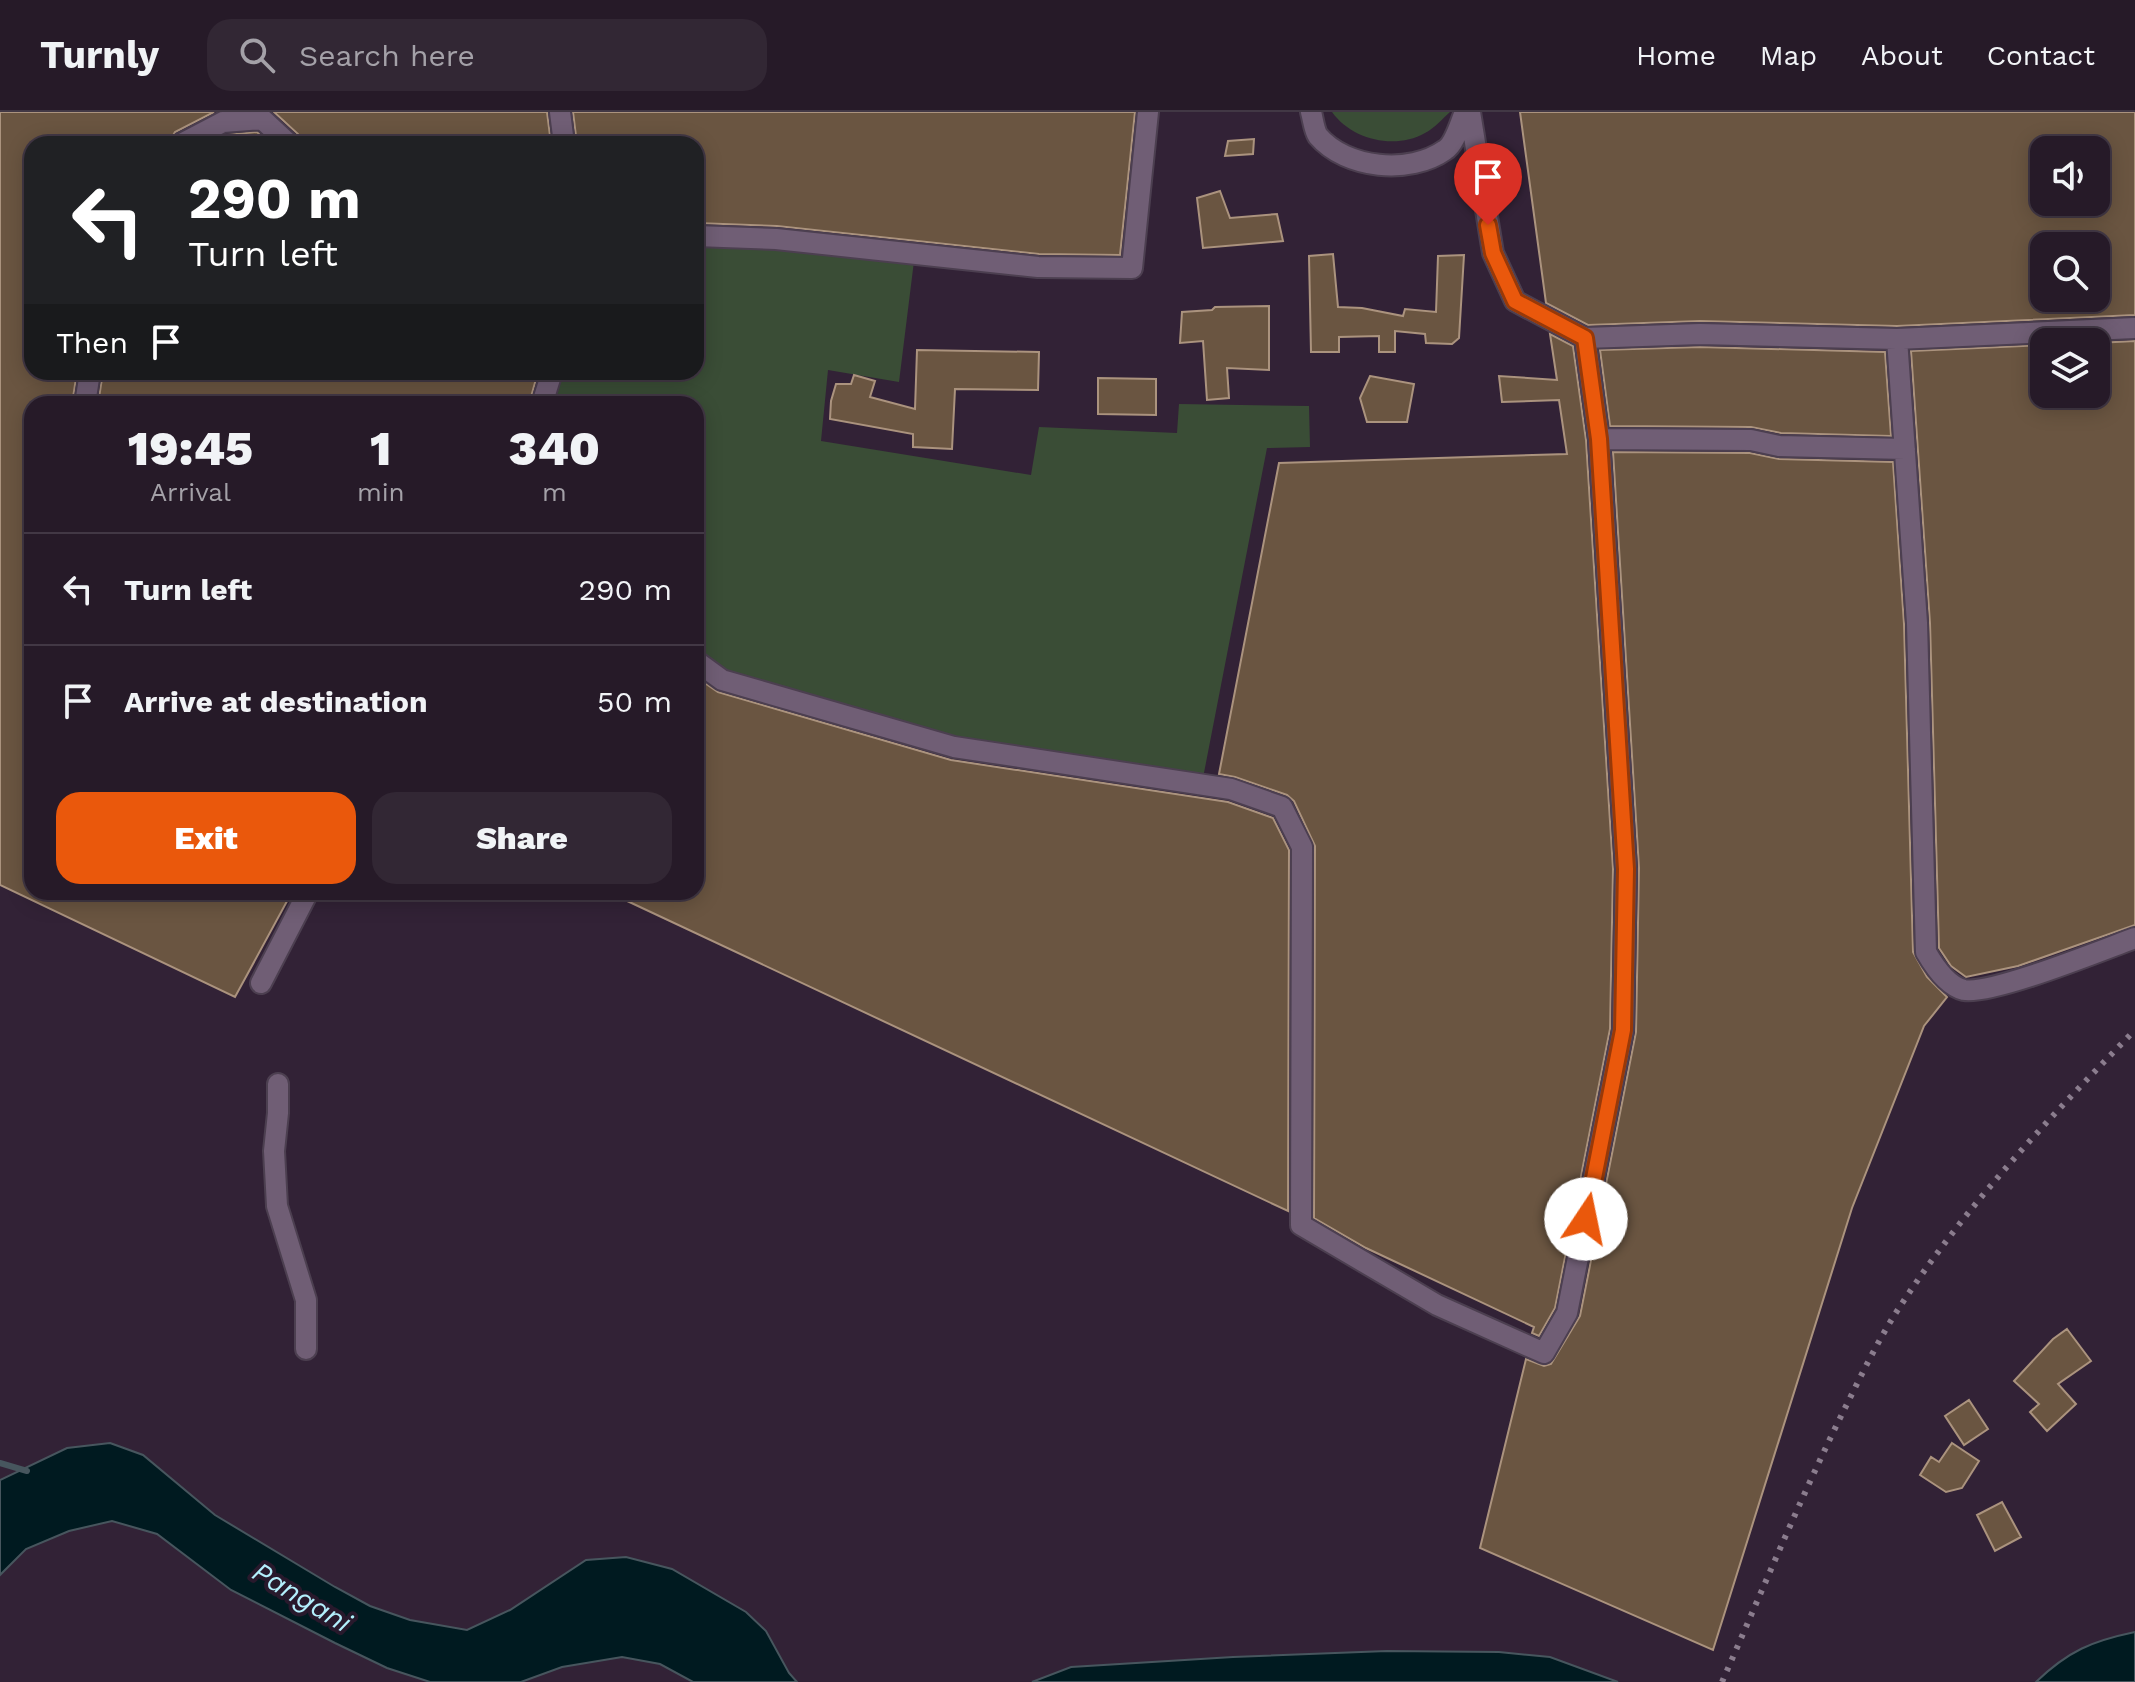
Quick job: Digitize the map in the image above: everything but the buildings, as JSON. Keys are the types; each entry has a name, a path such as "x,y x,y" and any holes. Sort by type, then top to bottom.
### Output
{"street":[{"path":"560,112 563,136"},
{"path":"704,236 776,239 1038,267 1132,268 1148,112"},
{"path":"1311,112 1317,134 1344,156 1375,165 1420,163 1448,149 1467,112"},
{"path":"1467,112 1493,253 1515,301 1585,338 1700,334 1897,339 2135,328"},
{"path":"196,136 223,122 262,119 280,136"},
{"path":"704,667 722,680 954,747 1231,789 1282,807 1302,847 1301,1225 1437,1305 1544,1353 1567,1313 1623,1030 1626,869 1599,439 1585,338"},
{"path":"1897,339 1917,623 1926,952 1936,971 1962,990 1988,989 2135,938"},
{"path":"1599,439 1751,440 1779,446 1905,449"},
{"path":"261,983 304,900"},
{"path":"278,1084 274,1151 277,1206 306,1300 306,1349"}],"green space":[{"path":"1332,112 1450,112 1425,133 1401,141 1388,141 1362,135 1341,122"},
{"path":"704,243 776,247 914,261 899,382 828,370 821,441 1031,475 1039,427 1177,433 1179,404 1309,406 1310,447 1267,448 1203,778 956,740 725,673 704,657 704,396 552,396 558,380 704,380"}],"water":[{"name":"Pangani","path":"110,1443 143,1455 215,1515 335,1587 370,1606 410,1620 467,1630 510,1610 586,1560 626,1557 672,1569 746,1612 766,1631 797,1682 693,1682 660,1664 622,1657 562,1667 521,1682 430,1682 387,1668 231,1590 157,1534 112,1521 69,1531 26,1549 0,1575 0,1480 67,1448"},
{"path":"2135,1632 2135,1682 2036,1682 2059,1662 2081,1649"},
{"path":"1387,1651 1499,1652 1550,1657 1618,1682 1032,1682 1071,1667"}],"waterway":[{"path":"0,1463 27,1471"}],"railway":[{"path":"1722,1682 1828,1444 1870,1358 1899,1308 1981,1198 2135,1030"}],"route":[{"path":"1488,225 1493,253 1515,301 1585,338 1599,439 1626,869 1623,1030 1586,1219"}]}
